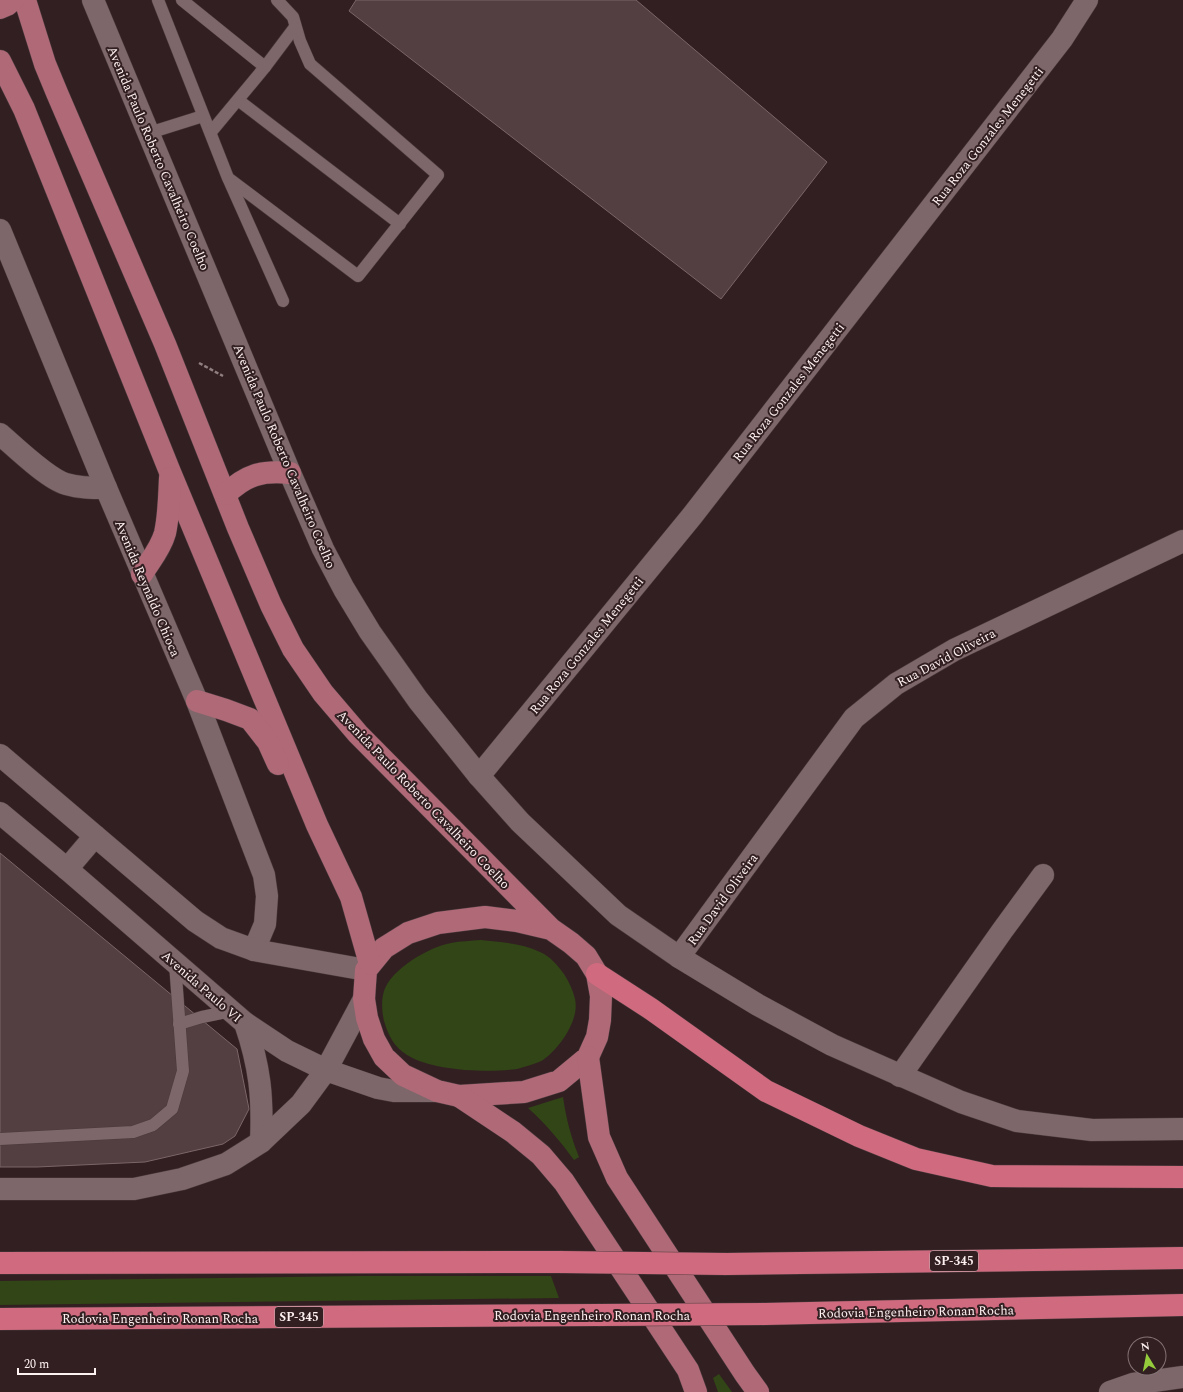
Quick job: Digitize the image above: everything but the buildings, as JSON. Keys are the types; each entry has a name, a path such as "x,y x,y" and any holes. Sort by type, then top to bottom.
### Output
{"highway":[{"path":"597,974 652,1009 766,1091 859,1136 916,1159 992,1176 1183,1177"},
{"name":"SP-345","path":"0,1263 560,1262 726,1264 1183,1258"},
{"name":"Rodovia Engenheiro Ronan Rocha","path":"0,1319 764,1314 1183,1305"}],"main road":[{"path":"0,8 13,0"},
{"name":"Avenida Paulo Roberto Cavalheiro Coelho","path":"25,0 45,64 56,93 165,344 226,494 238,528 271,605 293,649 323,693 358,734 551,929"},
{"path":"0,61 24,109 170,472 317,824 351,897 368,967 364,999 367,1018 374,1039 384,1057 403,1075 437,1091 459,1096 524,1092 559,1081 588,1058 597,1037 600,1020 601,996 597,974 586,956 571,942 551,929 517,921 485,917 438,923 408,932 384,948 368,967"},
{"path":"142,574 157,552 165,534 168,512 170,472"},
{"path":"226,494 236,485 255,475 275,472 290,474"},
{"path":"197,701 250,719 268,742 294,802 317,824"},
{"path":"588,1058 600,1137 617,1178 758,1392"},
{"path":"459,1096 513,1132 541,1155 564,1182 688,1370 696,1392"}],"street":[{"name":"Rua Roza Gonzales Menegetti","path":"479,776 692,516 1057,46 1087,0"},
{"name":"Avenida Paulo Roberto Cavalheiro Coelho","path":"93,1 290,474 323,548 344,589 370,632 418,700 479,776 520,822 618,915 679,957 758,1005 832,1045 961,1102 1017,1121 1092,1130 1183,1129"},
{"name":"Avenida Reynaldo Chioca","path":"0,230 106,488 197,701 264,875 267,896 265,924 254,950"},
{"path":"0,434 45,472 64,484 86,488 106,488"},
{"name":"Rua David Oliveira","path":"679,957 854,718 896,684 954,650 1183,541"},
{"path":"0,755 195,921 221,938 254,950 368,967"},
{"name":"Avenida Paulo VI","path":"0,813 238,1017 287,1051 326,1070 378,1088 394,1091 437,1091"},
{"path":"67,869 95,836"},
{"path":"900,1076 1002,931 1044,875"},
{"path":"0,1189 134,1189 182,1180 226,1164 262,1142 301,1104 326,1070 364,999"},
{"path":"238,1017 254,1049 262,1095 262,1142"},
{"path":"1110,1392 1133,1384 1183,1377"}],"lane":[{"path":"158,0 228,178 283,301"},
{"path":"182,0 265,67"},
{"path":"228,178 358,276 438,175 310,64 292,16 276,0"},
{"path":"210,132 265,67 295,27"},
{"path":"238,100 400,224"},
{"path":"149,133 204,116"},
{"path":"0,1139 133,1132 153,1125 172,1109 184,1071 175,963"},
{"path":"179,1024 202,1017 238,1017"}],"path":[{"path":"198,363 225,378"}],"green space":[{"path":"481,940 511,943 533,949 544,954 556,965 568,980 575,999 576,1007 574,1016 567,1033 555,1049 543,1060 517,1069 476,1071 445,1068 418,1060 402,1052 392,1040 384,1021 382,998 388,983 402,967 432,949 454,942"},
{"path":"563,1097 569,1127 579,1157 574,1160 541,1120 528,1108"},
{"path":"358,1276 551,1276 559,1298 0,1305 0,1281"},
{"path":"719,1374 732,1392 718,1392 713,1378"}]}
